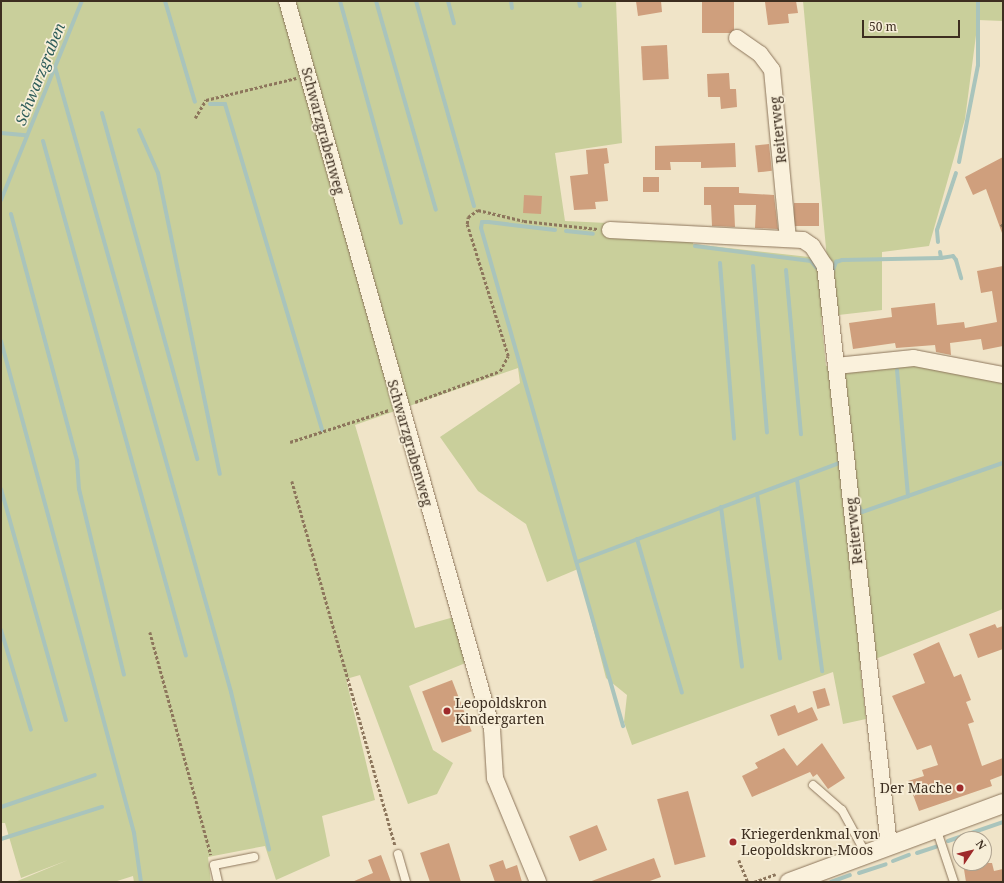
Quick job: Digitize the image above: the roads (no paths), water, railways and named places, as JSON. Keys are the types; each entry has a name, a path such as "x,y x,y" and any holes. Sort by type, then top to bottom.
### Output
{"street":[{"name":"Schwarzgrabenweg","path":"287,1 399,407 492,729 495,778 538,882"},
{"name":"Reiterweg","path":"737,38 760,54 772,70 788,238"},
{"name":"Reiterweg","path":"610,230 788,238 803,240 812,246 825,266 889,846"},
{"path":"836,366 914,358 1003,375"},
{"path":"789,882 889,846 1003,802"}],"lane":[{"path":"813,785 842,810 866,854"},
{"path":"936,828 954,882"},
{"path":"398,854 406,882"},
{"path":"218,882 214,866 254,857"}],"waterway":[{"name":"Schwarzgraben","path":"1,200 82,1"},
{"path":"165,1 195,102"},
{"path":"340,1 401,223"},
{"path":"376,1 436,210"},
{"path":"416,1 474,206"},
{"path":"448,1 454,23"},
{"path":"511,1 512,8"},
{"path":"579,1 580,6"},
{"path":"959,162 978,65 978,1"},
{"path":"55,67 231,692 269,849"},
{"path":"210,104 225,104 322,430"},
{"path":"102,113 197,459"},
{"path":"139,130 158,173 220,474"},
{"path":"1,133 26,135"},
{"path":"43,141 186,656"},
{"path":"938,242 937,230 956,173"},
{"path":"11,214 77,461 79,489 124,675"},
{"path":"555,230 488,222 482,222 481,228 623,726"},
{"path":"566,231 593,234"},
{"path":"695,246 811,261 816,267"},
{"path":"833,270 836,262 842,260 941,258 940,252"},
{"path":"941,258 953,256 956,260 961,278"},
{"path":"720,263 734,438"},
{"path":"753,266 767,432"},
{"path":"786,270 801,434"},
{"path":"1,341 134,833 141,882"},
{"path":"897,370 908,497"},
{"path":"577,562 839,463"},
{"path":"858,505 862,512 1003,463"},
{"path":"797,480 822,671"},
{"path":"1,489 66,720"},
{"path":"757,494 780,658"},
{"path":"721,507 742,667"},
{"path":"637,539 682,693"},
{"path":"1,630 31,730"},
{"path":"1,807 95,775"},
{"path":"1,839 102,807"},
{"path":"948,841 1003,822"},
{"path":"917,853 938,846"},
{"path":"893,861 909,855"},
{"path":"859,873 886,864"},
{"path":"831,882 850,875"}],"place":[{"name":"Leopoldskron Kindergarten","path":"447,711"},
{"name":"Der Mache","path":"960,788"},
{"name":"Kriegerdenkmal von Leopoldskron-Moos","path":"733,842"}]}
